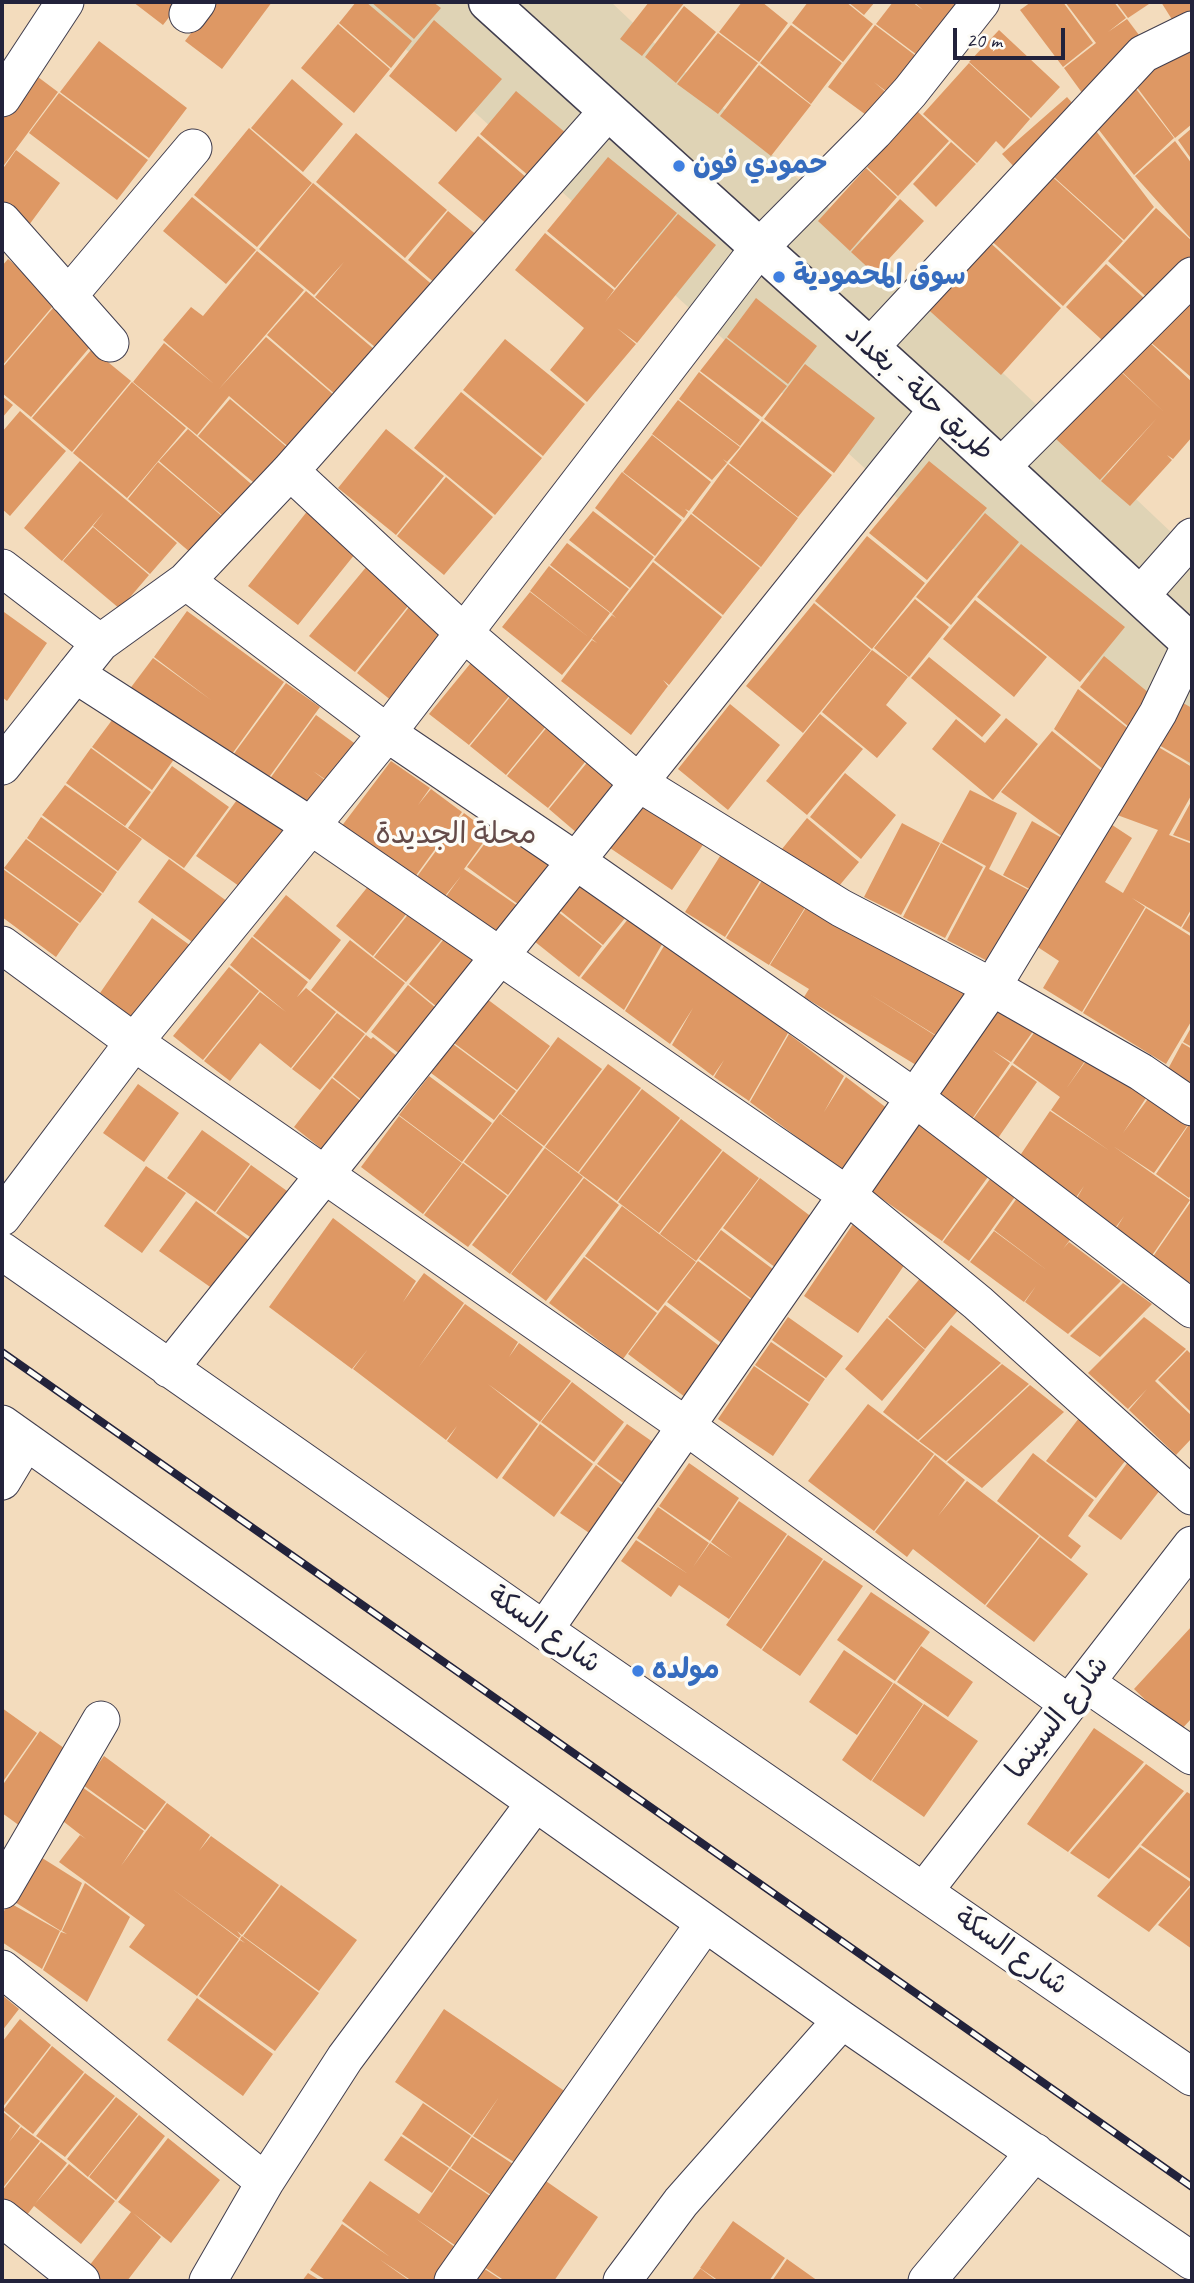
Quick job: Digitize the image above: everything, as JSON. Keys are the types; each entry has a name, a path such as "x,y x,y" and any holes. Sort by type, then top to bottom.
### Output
{"main road":[{"name":"طريق حلة - بغداد","path":"488,2 938,409 1192,644"}],"street":[{"path":"2,98 65,2"},
{"path":"2,1217 134,1042 387,733 759,248 874,132 910,92 981,2"},
{"path":"870,347 1143,54 1192,30"},
{"path":"2,766 100,643 186,581 290,471 608,111"},
{"path":"68,296 193,148"},
{"path":"2,221 110,343"},
{"path":"1001,467 1192,276"},
{"path":"169,1369 938,409"},
{"path":"290,471 464,633 639,783 841,908 992,987 1141,1072 1192,1107"},
{"path":"1140,596 1192,537"},
{"path":"2,568 100,643"},
{"path":"186,581 387,733 576,861 915,1098 1192,1309"},
{"path":"544,1630 992,987 1158,713 1192,644"},
{"path":"75,674 311,826 501,954 847,1195 978,1303 1192,1496"},
{"path":"2,945 134,1042 326,1173 686,1426 1077,1693 1192,1756"},
{"name":"شارع السكة","path":"2,1251 544,1630 1192,2077"},
{"path":"2,1481 14,1433 842,2020 1192,2261"},
{"name":"شارع السينما","path":"924,1892 1192,1545"},
{"path":"2,1890 102,1720"},
{"path":"208,2281 265,2182 345,2058 535,1803"},
{"path":"453,2281 705,1923"},
{"path":"2,1969 265,2182"},
{"path":"622,2281 681,2203 842,2020"},
{"path":"927,2281 1035,2152"},
{"path":"2,2218 81,2281"}],"shaded area":[{"name":"سوق المحمودية","path":"354,2 611,2 1192,552 1192,767"}],"building":[{"path":"133,2 181,2 163,25"},
{"path":"215,2 272,2 222,69 185,41"},
{"path":"356,2 366,2 412,41 391,68 339,23"},
{"path":"371,2 433,2 441,8 414,39"},
{"path":"649,2 685,2 642,56 620,39"},
{"path":"742,2 762,2 788,23 759,62 719,32"},
{"path":"808,2 846,2 873,24 843,62 792,23"},
{"path":"848,2 875,2 864,15"},
{"path":"893,2 912,2 923,10 914,2 974,2 925,61 876,24"},
{"path":"1031,2 1063,2 1093,43 1063,67 1020,10"},
{"path":"1065,2 1114,2 1126,18 1108,32 1127,19 1145,43 1088,101 1064,68 1096,43"},
{"path":"1116,2 1152,2 1128,18"},
{"path":"1161,2 1192,2 1192,20 1178,29"},
{"path":"684,6 716,32 676,83 645,57"},
{"path":"434,20 502,79 456,132 389,76"},
{"path":"338,24 390,69 354,113 301,68"},
{"path":"791,25 842,63 811,104 760,63"},
{"path":"875,25 924,62 896,99 874,82 895,100 877,123 828,87"},
{"path":"999,30 1060,87 1031,118 969,62"},
{"path":"718,33 758,63 718,114 677,84"},
{"path":"99,41 187,108 149,158 60,92"},
{"path":"1187,41 1192,48 1192,124 1175,138 1136,86"},
{"path":"969,63 1030,119 1004,149 996,141 977,163 923,114"},
{"path":"759,65 811,105 771,156 720,116"},
{"path":"30,71 58,92 2,168 2,109"},
{"path":"292,79 343,124 303,172 251,128"},
{"path":"1133,85 1174,138 1134,175 1092,121"},
{"path":"516,91 573,139 536,182 480,134"},
{"path":"59,93 148,160 117,200 29,133"},
{"path":"1067,97 1083,115 1019,172 1002,154"},
{"path":"917,111 949,141 898,196 867,167"},
{"path":"1090,123 1154,207 1124,240 1045,169"},
{"path":"249,128 312,183 257,247 194,195"},
{"path":"1192,128 1192,160 1178,140"},
{"path":"356,133 447,210 405,258 316,182"},
{"path":"478,136 534,184 495,231 438,183"},
{"path":"1175,141 1192,164 1192,240 1135,176"},
{"path":"951,142 976,164 936,207 913,184"},
{"path":"16,150 60,183 29,225 2,205 2,170"},
{"path":"608,157 677,213 615,288 547,231"},
{"path":"866,168 897,197 850,251 818,221"},
{"path":"1045,170 1123,241 1063,306 985,235"},
{"path":"313,183 442,293 387,357 315,297 344,262 314,295 259,249"},
{"path":"192,197 256,250 226,284 163,231"},
{"path":"900,199 924,221 875,274 851,252"},
{"path":"1156,208 1192,241 1192,263 1154,304 1108,261"},
{"path":"448,211 485,242 444,291 408,260"},
{"path":"678,214 716,245 637,343 617,328 636,344 587,402 550,370 584,328 515,270 545,233 614,290 605,302"},
{"path":"984,237 1061,308 1001,375 922,304"},
{"path":"257,251 304,290 219,389 266,337 335,396 292,450 229,396 197,435 133,382 164,343 214,384 163,340 191,307 203,316"},
{"path":"8,259 58,300 2,366 2,266"},
{"path":"1106,264 1153,306 1113,350 1066,307"},
{"path":"306,291 375,350 336,395 267,335"},
{"path":"1192,291 1192,378 1147,339"},
{"path":"756,298 817,346 788,384 727,337"},
{"path":"59,301 100,335 31,417 2,393 2,368"},
{"path":"726,338 787,386 762,417 700,371"},
{"path":"505,339 585,404 543,456 463,390"},
{"path":"1147,340 1192,382 1192,437 1173,459 1167,455 1172,460 1130,506 1101,481 1157,418 1100,480 1056,439 1119,370 1164,412 1120,370"},
{"path":"92,349 131,381 72,452 32,418"},
{"path":"805,364 875,418 834,473 764,419"},
{"path":"699,372 760,420 740,446 679,399"},
{"path":"132,382 186,428 127,498 73,453"},
{"path":"461,392 542,458 495,515 414,448"},
{"path":"2,396 13,405 2,418"},
{"path":"230,399 289,449 259,487 198,436"},
{"path":"678,400 740,447 727,462 723,459 727,463 712,480 652,434"},
{"path":"20,411 66,451 10,516 2,509 2,432"},
{"path":"762,421 832,475 798,517 729,463"},
{"path":"188,429 257,489 230,522 159,461"},
{"path":"386,429 444,476 396,535 338,488"},
{"path":"652,435 711,482 689,511 685,509 688,512 684,518 623,472"},
{"path":"80,461 177,543 150,574 93,526 104,512 62,561 24,528"},
{"path":"929,461 987,508 927,580 869,533"},
{"path":"158,462 230,523 198,559 128,499"},
{"path":"728,464 798,518 761,567 692,513"},
{"path":"622,472 682,520 655,556 595,508"},
{"path":"446,477 493,517 444,575 397,536"},
{"path":"309,509 359,549 298,625 248,586"},
{"path":"593,511 654,557 630,588 569,540"},
{"path":"985,513 1019,542 951,625 916,597"},
{"path":"691,514 760,568 723,615 654,560"},
{"path":"93,527 149,575 120,609 63,561"},
{"path":"867,536 925,583 872,649 815,601"},
{"path":"567,543 629,589 611,613 550,565"},
{"path":"1021,544 1125,627 1080,682 977,597"},
{"path":"372,560 416,596 355,672 309,636"},
{"path":"653,562 722,617 669,685 663,680 668,686 631,735 561,681 592,640 597,643 592,639 612,615 616,618 612,614"},
{"path":"549,566 610,613 591,639 530,591"},
{"path":"530,592 591,639 562,675 502,627"},
{"path":"417,597 462,633 402,709 357,673"},
{"path":"915,599 949,627 909,677 874,648"},
{"path":"975,600 1047,657 1014,697 943,639"},
{"path":"814,603 871,650 803,733 746,686"},
{"path":"187,611 284,682 232,754 192,726 187,733 129,690 153,658 211,700 154,657"},
{"path":"4,612 47,643 7,701 2,697"},
{"path":"872,650 908,677 886,705 907,723 877,758 822,712"},
{"path":"479,653 519,684 469,745 429,714"},
{"path":"1104,656 1160,702 1135,732 1080,687"},
{"path":"929,657 1001,715 982,737 911,678"},
{"path":"286,683 320,707 267,780 233,755"},
{"path":"520,685 556,714 506,775 470,746"},
{"path":"1078,689 1135,734 1109,774 1054,729"},
{"path":"1174,698 1192,708 1192,764 1150,740"},
{"path":"730,704 780,745 728,810 678,769"},
{"path":"121,708 180,751 152,790 92,747"},
{"path":"820,714 863,749 807,815 766,781"},
{"path":"316,715 361,748 335,786 313,771 334,787 314,814 269,780"},
{"path":"557,715 597,747 548,808 507,776"},
{"path":"1006,718 1038,744 993,800 932,749 956,719 985,743"},
{"path":"1052,731 1108,776 1067,840 1001,792"},
{"path":"1150,742 1192,767 1192,794 1169,835 1192,844 1192,908 1181,927 1132,898 1145,907 1082,1012 1043,988 1059,961 1030,942 1103,819 1132,838 1105,882 1123,893 1158,830 1109,812"},
{"path":"91,748 151,792 125,826 66,783"},
{"path":"599,748 634,778 584,839 549,809"},
{"path":"391,761 430,788 418,805 431,789 462,812 412,881 341,827"},
{"path":"172,766 229,807 184,868 128,828"},
{"path":"845,773 896,815 861,859 810,817"},
{"path":"65,785 142,839 118,871 42,815"},
{"path":"970,790 1017,813 989,869 1036,894 999,967 947,940 986,866 942,842"},
{"path":"648,791 711,833 672,890 610,848"},
{"path":"242,793 294,830 249,893 196,856"},
{"path":"1192,800 1192,842 1173,835"},
{"path":"464,813 490,833 464,869 525,911 499,945 442,902 461,876 441,901 413,882"},
{"path":"41,817 117,872 103,893 27,838"},
{"path":"807,818 859,862 834,892 782,849"},
{"path":"1032,821 1067,841 1037,893 1003,875"},
{"path":"902,823 940,843 901,915 864,897"},
{"path":"498,826 556,867 526,910 467,867"},
{"path":"26,839 102,894 80,923 4,868"},
{"path":"941,843 983,867 945,938 903,917"},
{"path":"727,845 767,869 725,937 685,912"},
{"path":"169,859 235,907 203,950 138,902"},
{"path":"3,869 79,924 56,957 2,917"},
{"path":"768,871 811,898 769,965 726,938"},
{"path":"584,876 630,912 603,945 558,909"},
{"path":"374,879 411,908 373,956 336,926"},
{"path":"286,895 341,940 310,980 253,936"},
{"path":"812,898 977,989 945,1041 868,993 939,1038 921,1068 804,997 809,989 770,965"},
{"path":"418,902 452,927 406,982 374,957"},
{"path":"1146,908 1192,937 1192,1020 1166,1064 1083,1013"},
{"path":"557,911 602,946 579,977 534,941"},
{"path":"1192,911 1192,934 1182,928"},
{"path":"632,914 665,939 624,1010 581,978"},
{"path":"152,918 198,951 141,1024 100,993"},
{"path":"453,927 488,955 442,1011 409,984"},
{"path":"252,937 308,982 297,997 306,988 336,1012 291,1068 260,1043 230,1081 204,1061 260,992 286,1012 230,965"},
{"path":"350,940 405,983 366,1033 311,990"},
{"path":"667,941 788,1033 749,1101 714,1077 724,1060 713,1076 672,1045 693,1008 670,1044 625,1011"},
{"path":"229,967 259,991 203,1060 173,1036"},
{"path":"408,985 442,1013 405,1058 371,1032"},
{"path":"1002,997 1039,1023 1011,1062 992,1050 1010,1063 970,1122 933,1096"},
{"path":"487,999 550,1046 517,1090 454,1043"},
{"path":"337,1013 365,1034 320,1090 292,1069"},
{"path":"1040,1024 1087,1058 1066,1089 1088,1058 1146,1098 1123,1133 1153,1092 1192,1119 1154,1173 1113,1146 1190,1200 1151,1257 1114,1232 1124,1216 1113,1231 1074,1203 1084,1186 1073,1202 1015,1163 1050,1111 1110,1151 1051,1110 1060,1097 1013,1063"},
{"path":"1192,1026 1192,1047 1183,1042"},
{"path":"789,1034 844,1076 824,1112 846,1077 888,1109 849,1176 750,1102"},
{"path":"366,1035 371,1039 373,1037 403,1061 368,1105 333,1077"},
{"path":"558,1037 602,1069 544,1146 501,1114"},
{"path":"1182,1043 1192,1049 1192,1085 1168,1069"},
{"path":"453,1044 516,1091 494,1120 431,1073"},
{"path":"608,1064 641,1088 578,1172 545,1147"},
{"path":"1012,1065 1037,1082 996,1141 971,1122"},
{"path":"429,1076 492,1123 462,1162 399,1115"},
{"path":"332,1078 367,1106 328,1154 294,1127"},
{"path":"138,1084 179,1113 144,1162 103,1133"},
{"path":"642,1089 680,1118 617,1201 579,1173"},
{"path":"500,1114 543,1147 508,1195 464,1162"},
{"path":"399,1116 462,1163 423,1214 361,1167"},
{"path":"681,1119 722,1150 659,1233 618,1202"},
{"path":"1192,1120 1192,1193 1189,1198 1156,1174"},
{"path":"918,1121 990,1174 942,1241 868,1189"},
{"path":"202,1130 250,1164 215,1212 167,1178"},
{"path":"545,1148 583,1177 510,1274 472,1245"},
{"path":"723,1151 759,1178 696,1261 660,1234"},
{"path":"463,1163 507,1196 468,1247 424,1215"},
{"path":"251,1165 294,1196 260,1244 216,1213"},
{"path":"146,1166 186,1193 142,1253 104,1226"},
{"path":"993,1175 1017,1194 969,1261 943,1242"},
{"path":"584,1178 619,1205 546,1301 511,1274"},
{"path":"760,1178 821,1224 784,1274 723,1228"},
{"path":"1017,1198 1072,1237 1063,1249 1069,1242 1121,1281 1068,1334 1025,1302 1036,1286 1024,1302 970,1262 994,1231 1048,1271 994,1230"},
{"path":"1192,1200 1192,1279 1189,1283 1152,1258"},
{"path":"196,1201 258,1247 223,1296 159,1251"},
{"path":"622,1206 696,1262 658,1311 585,1256"},
{"path":"333,1218 416,1281 403,1302 424,1273 464,1303 418,1368 465,1304 518,1342 509,1357 519,1343 571,1381 540,1422 488,1384 538,1424 497,1479 447,1441 457,1426 446,1440 353,1369 368,1349 352,1369 269,1307"},
{"path":"853,1224 907,1261 858,1333 804,1296"},
{"path":"721,1230 782,1276 760,1305 699,1259"},
{"path":"584,1257 657,1313 623,1359 549,1303"},
{"path":"698,1261 759,1306 728,1348 667,1302"},
{"path":"922,1276 960,1308 925,1349 888,1317"},
{"path":"1123,1283 1152,1304 1100,1357 1070,1336"},
{"path":"665,1305 726,1351 689,1400 628,1354"},
{"path":"788,1317 843,1356 826,1378 772,1340"},
{"path":"1144,1317 1186,1349 1155,1381 1192,1416 1192,1438 1176,1455 1129,1410 1147,1389 1128,1409 1088,1373"},
{"path":"887,1318 925,1350 882,1401 845,1369"},
{"path":"951,1325 1001,1363 918,1440 883,1412"},
{"path":"771,1342 825,1379 809,1402 755,1365"},
{"path":"1187,1350 1192,1355 1192,1413 1158,1380"},
{"path":"1002,1364 1029,1384 946,1461 919,1441"},
{"path":"754,1366 809,1404 773,1456 718,1419"},
{"path":"572,1382 624,1422 594,1462 541,1422"},
{"path":"1030,1385 1064,1412 982,1488 947,1462"},
{"path":"868,1404 934,1454 874,1531 808,1481"},
{"path":"1079,1418 1129,1456 1096,1498 1046,1461"},
{"path":"540,1424 593,1464 554,1517 502,1478"},
{"path":"627,1424 663,1449 633,1490 597,1464"},
{"path":"1033,1453 1094,1500 1068,1536 1081,1546 1071,1559 997,1501"},
{"path":"935,1455 965,1480 938,1516 967,1481 1039,1536 985,1605 913,1549 907,1557 875,1532"},
{"path":"1131,1458 1164,1485 1121,1540 1088,1516"},
{"path":"689,1463 739,1498 710,1541 659,1506"},
{"path":"596,1465 631,1492 598,1539 560,1513"},
{"path":"739,1501 787,1534 729,1619 679,1585 671,1597 621,1561 636,1540 688,1574 637,1538 658,1507 709,1543 693,1567 710,1543 732,1558 711,1542"},
{"path":"788,1535 823,1559 761,1649 726,1625"},
{"path":"1040,1537 1088,1574 1034,1642 986,1606"},
{"path":"824,1560 863,1586 800,1676 762,1650"},
{"path":"871,1592 930,1632 895,1681 837,1640"},
{"path":"1192,1626 1192,1718 1179,1732 1134,1689"},
{"path":"921,1646 973,1682 948,1717 897,1682"},
{"path":"844,1650 893,1683 857,1735 809,1702"},
{"path":"894,1683 923,1704 871,1781 842,1760"},
{"path":"924,1704 978,1741 924,1817 872,1781"},
{"path":"2,1708 37,1733 2,1783"},
{"path":"1094,1728 1144,1762 1068,1852 1027,1824"},
{"path":"40,1731 71,1753 20,1826 2,1813 2,1786"},
{"path":"104,1756 166,1802 145,1830 83,1785"},
{"path":"1146,1764 1184,1791 1109,1879 1070,1853"},
{"path":"82,1787 144,1831 121,1866 167,1803 210,1835 199,1851 211,1836 279,1885 242,1935 237,1931 241,1936 239,1938 171,1888 239,1939 197,1996 129,1947 145,1925 59,1862 80,1835 86,1839 59,1818"},
{"path":"1187,1792 1192,1795 1192,1880 1141,1845"},
{"path":"1140,1847 1192,1883 1149,1932 1097,1896"},
{"path":"31,1851 82,1883 61,1931 10,1899"},
{"path":"85,1883 130,1917 87,2002 43,1970 61,1932 67,1934 62,1931"},
{"path":"281,1885 357,1940 319,1991 243,1936"},
{"path":"1192,1885 1192,1949 1158,1925"},
{"path":"8,1902 60,1931 42,1969 2,1942 2,1916"},
{"path":"242,1936 319,1993 275,2051 199,1996 240,1940 245,1943 240,1939"},
{"path":"2,1995 19,2009 2,2031"},
{"path":"197,1998 273,2054 243,2096 167,2040"},
{"path":"444,2009 566,2092 517,2164 473,2136 499,2097 472,2135 395,2082"},
{"path":"20,2019 51,2045 2,2108 2,2042"},
{"path":"52,2046 84,2072 33,2134 3,2110"},
{"path":"85,2073 115,2096 65,2157 36,2136"},
{"path":"116,2097 138,2114 88,2177 67,2159"},
{"path":"423,2103 471,2136 450,2167 402,2134"},
{"path":"2,2111 20,2126 9,2142 21,2127 40,2141 2,2189"},
{"path":"139,2115 165,2136 116,2200 89,2177"},
{"path":"401,2136 449,2168 432,2193 384,2160"},
{"path":"472,2137 516,2166 494,2197 451,2168"},
{"path":"168,2138 220,2180 171,2243 133,2213 161,2237 127,2281 90,2281 82,2275 131,2212 118,2202"},
{"path":"41,2142 67,2163 35,2204 69,2164 115,2201 81,2244 34,2206 19,2225 2,2211 2,2191"},
{"path":"450,2169 493,2198 459,2248 415,2218 459,2250 437,2281 412,2281 379,2259 410,2281 327,2281 310,2270 342,2224 390,2257 342,2221 370,2181 419,2214"},
{"path":"540,2177 598,2217 554,2281 505,2281 481,2265"},
{"path":"733,2221 785,2258 769,2281 719,2281 700,2268"},
{"path":"787,2259 818,2281 772,2281"},
{"path":"480,2266 503,2281 470,2281"},
{"path":"701,2269 717,2281 691,2281"},
{"path":"308,2273 321,2281 302,2281"}],"railway":[{"path":"2,1352 1192,2187"}],"place":[{"name":"حمودي فون","path":"679,166"},
{"name":"سوق المحمودية","path":"779,277"},
{"name":"مولده","path":"638,1671"}],"district":[{"name":"محلة الجديدة","path":"456,835"}]}
